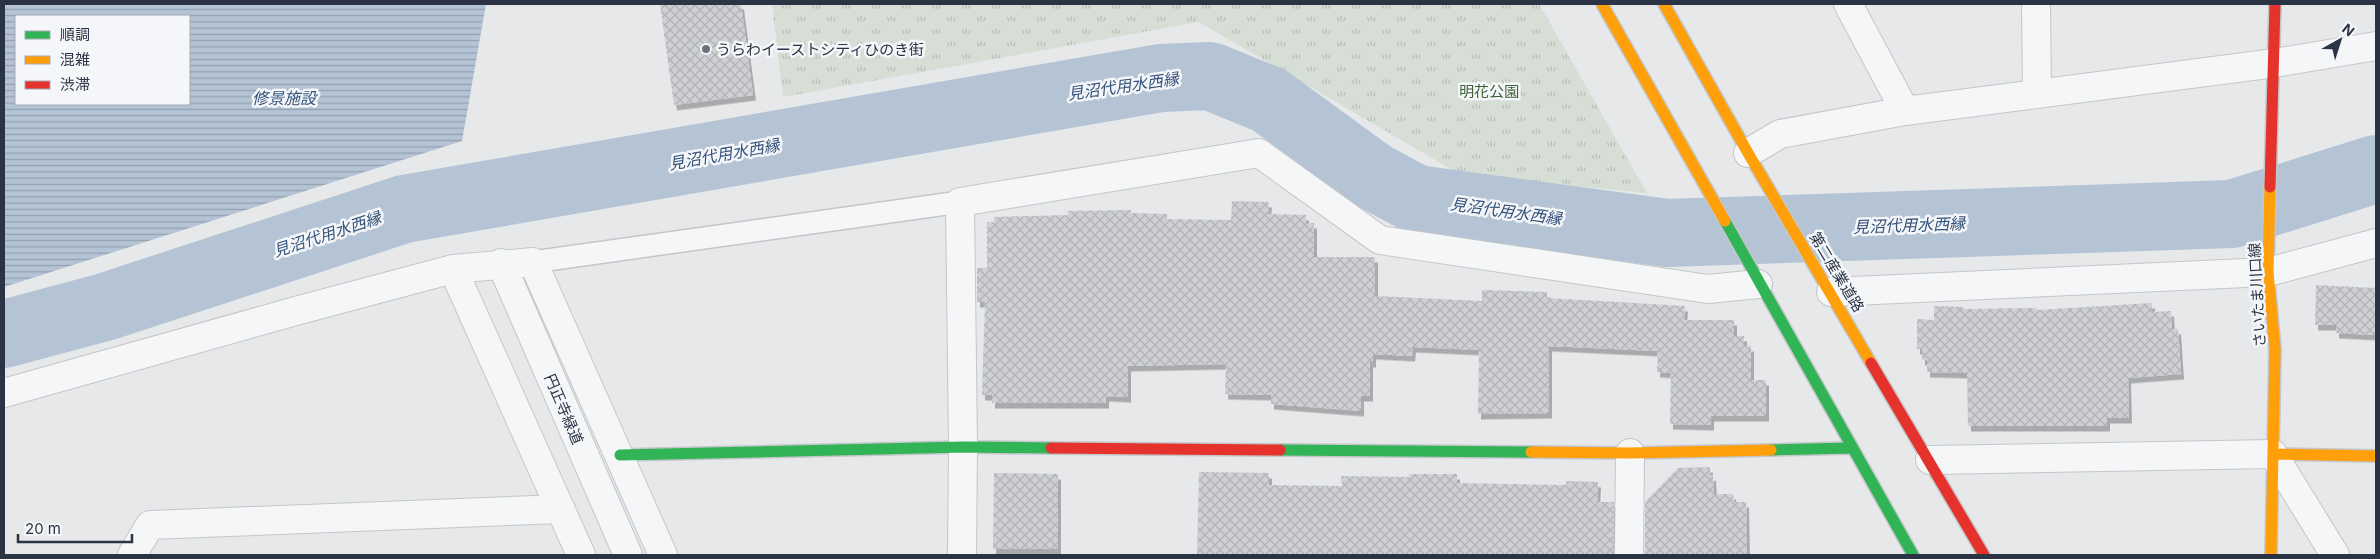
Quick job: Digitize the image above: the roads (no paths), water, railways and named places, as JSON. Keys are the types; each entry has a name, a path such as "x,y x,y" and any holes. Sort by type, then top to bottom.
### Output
{"main road":[{"path":"1602,4 1850,448 1913,555"},
{"name":"第二産業道路","path":"1664,4 1748,153 1805,247 1984,555"},
{"name":"さいたま川口線","path":"2271,555 2275,349 2269,262 2275,4"},
{"path":"620,455 964,446 1630,453 1850,448"},
{"path":"2273,454 2376,456"}],"street":[{"path":"1848,4 1905,111"},
{"path":"2036,4 2037,94"},
{"path":"1748,153 1780,134 1905,111 2275,63 2376,46"},
{"path":"962,555 964,446 960,202 1259,153 1380,240 1708,290 1758,284"},
{"path":"1831,292 2269,262 2376,243"},
{"path":"4,393 302,309 453,269 501,263 533,262 664,555"},
{"name":"円正寺緑道","path":"501,263 628,555"},
{"path":"453,269 581,555"},
{"path":"1628,555 1630,453"},
{"path":"1930,460 2273,454 2335,555"},
{"path":"132,555 150,525 561,510"}],"lane":[{"path":"533,262 960,202"}],"water":[{"name":"修景施設","path":"4,4 486,4 462,141 4,287"}],"waterway":[{"name":"見沼代用水西縁","path":"4,334 105,307 404,209 1161,78 1210,76 1269,100 1373,176 1416,199 1667,233 2232,214 2376,169"}],"place":[{"name":"うらわイーストシティひのき街","path":"706,49"}],"park label":[{"name":"明花公園","path":"1489,91"}]}
